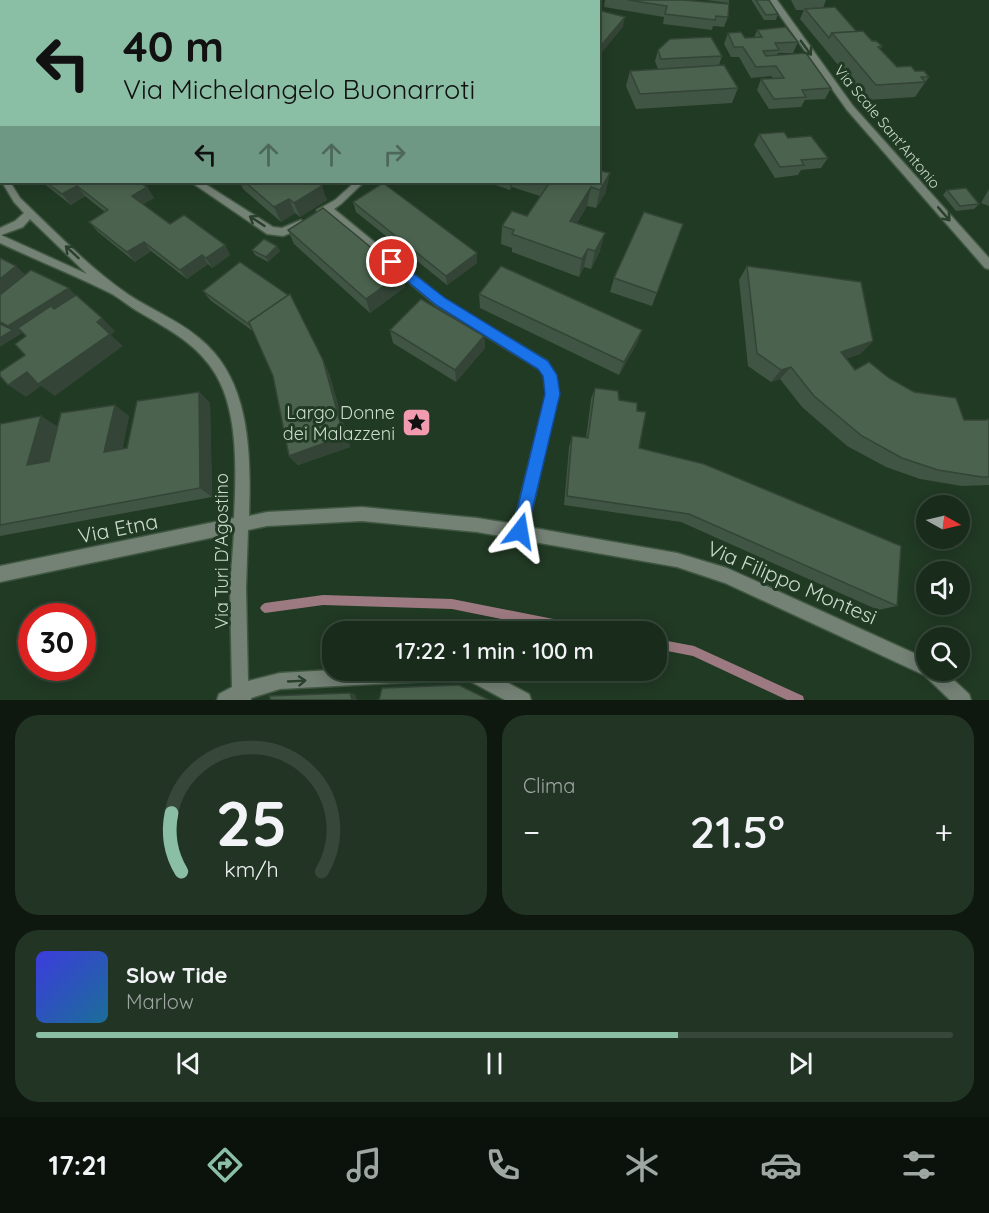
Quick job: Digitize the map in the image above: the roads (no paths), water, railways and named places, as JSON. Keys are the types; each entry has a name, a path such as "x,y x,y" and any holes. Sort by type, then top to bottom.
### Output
{"street":[{"name":"Via Scale Sant'Antonio","path":"773,0 850,108 989,265"},
{"name":"Via Turi D'Agostino","path":"7,183 17,200 30,213 115,291 175,327 204,349 220,366 235,402 243,525 238,587 236,698"},
{"path":"198,183 271,231 283,232 327,208 359,183"},
{"path":"327,208 441,302 543,365 550,375 552,394 520,531"},
{"path":"0,232 19,224 30,213"},
{"path":"0,240 115,291"},
{"name":"Via Filippo Montesi","path":"243,525 267,519 362,514 520,531 677,560 727,576 916,663"},
{"name":"Via Etna","path":"0,574 243,525"},
{"path":"236,698 280,681 467,671 523,700"},
{"name":"Via Filippo Montesi","path":"942,681 963,700"}],"waterway":[{"path":"265,608 323,600 452,604 538,621"},
{"path":"667,646 694,651 799,700"}],"place":[{"name":"Largo Donne dei Malazzeni","path":"416,423"}]}
